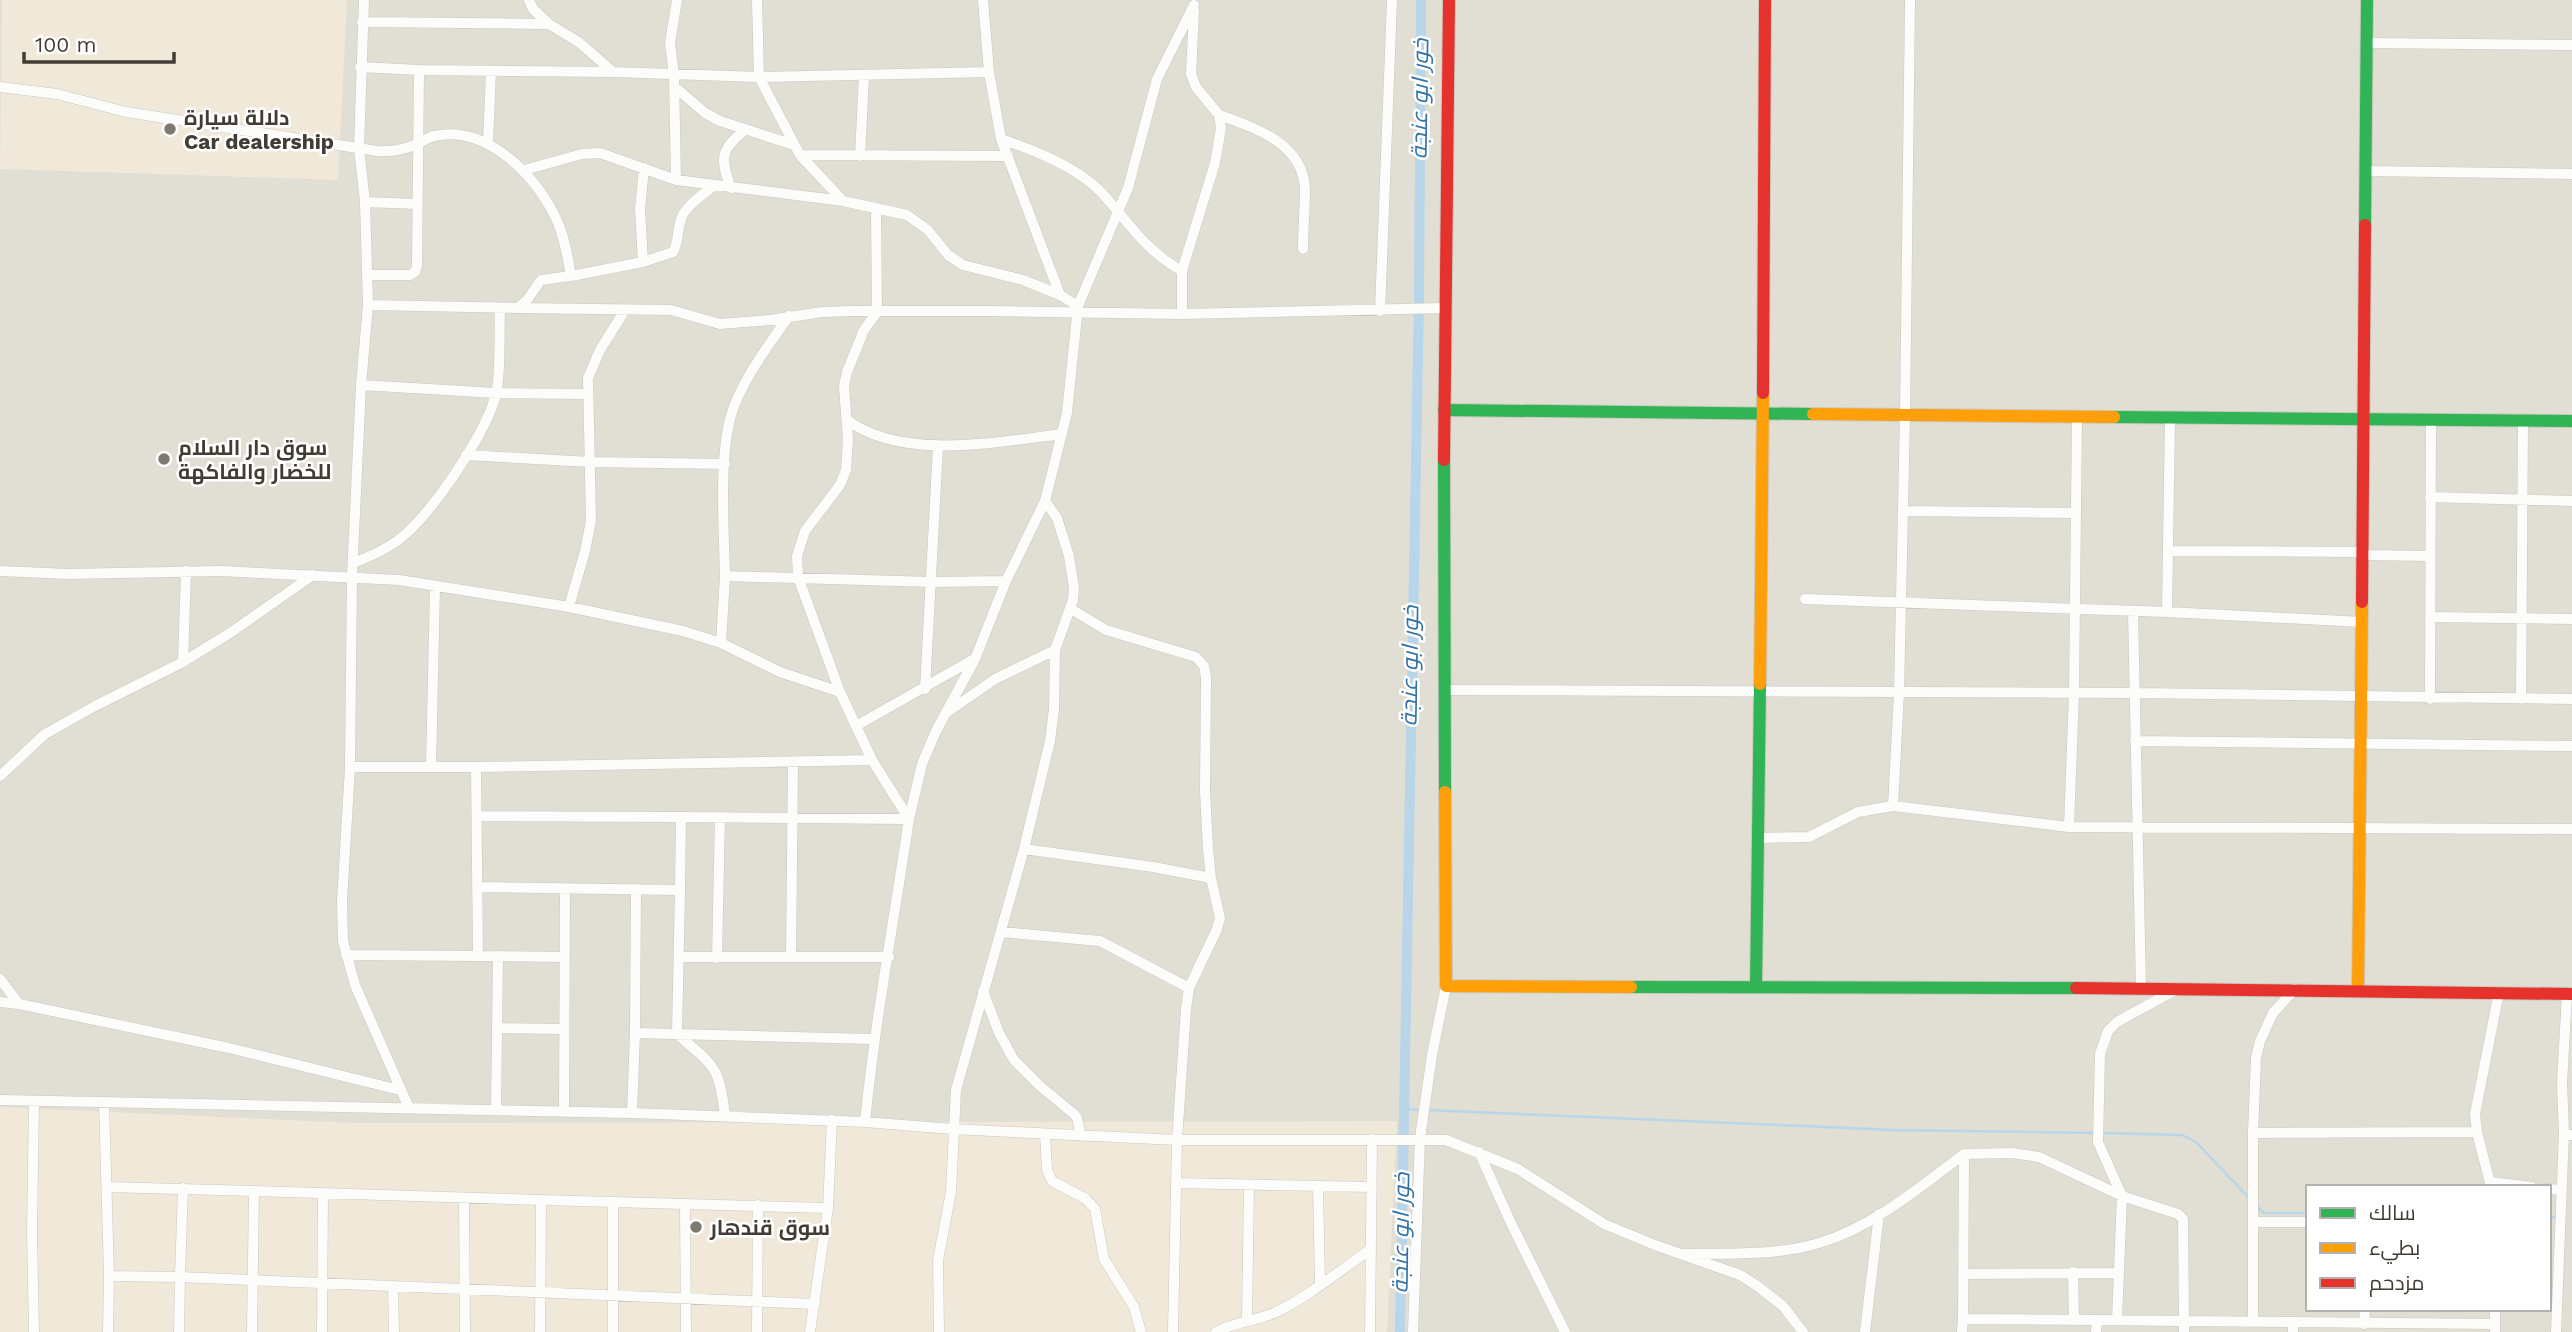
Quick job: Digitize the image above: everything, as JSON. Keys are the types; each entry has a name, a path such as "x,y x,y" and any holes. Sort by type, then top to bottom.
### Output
{"street":[{"path":"363,0 359,148 365,202 368,304 360,385 352,576 350,767 341,921 346,955 355,985 409,1108"},
{"path":"529,0 533,9 549,24 580,43 613,72"},
{"path":"676,180 674,75 670,43 677,0"},
{"path":"757,0 759,77 797,150 843,201"},
{"path":"984,0 989,72 1001,139 1060,295"},
{"path":"1380,311 1392,0"},
{"path":"1413,1332 1416,1139 1446,986 1444,410 1449,0"},
{"path":"1756,987 1765,0"},
{"path":"1893,806 1899,693 1903,511 1910,0"},
{"path":"2358,990 2367,0"},
{"path":"1195,3 1191,35 1191,74 1196,87 1219,115 1256,129 1287,147 1298,165 1305,186 1303,249"},
{"path":"865,1122 873,1039 909,819 922,764 975,659 1006,581 1045,500 1070,394 1077,310 1128,188 1157,79 1195,3"},
{"path":"362,22 549,24"},
{"path":"2367,43 2572,45"},
{"path":"360,67 759,77 989,72"},
{"path":"367,275 410,275 415,272 417,266 419,70"},
{"path":"488,143 491,71"},
{"path":"860,156 864,76"},
{"path":"0,87 68,96 126,112 396,152 433,136 467,136 488,143 524,170 558,221 571,275"},
{"path":"674,87 705,113 720,121 777,138 797,150 860,156 1008,156"},
{"path":"1182,314 1182,271 1219,146 1219,115"},
{"path":"731,188 724,169 724,152 729,141 745,130"},
{"path":"1001,139 1034,150 1062,164 1100,190 1139,238 1182,271"},
{"path":"524,170 582,154 600,153 676,180 843,201 907,215 919,222 948,255 963,265 1023,280 1060,295 1077,310"},
{"path":"643,262 640,209 645,168"},
{"path":"2366,171 2572,174"},
{"path":"518,308 541,280 643,262 673,253 681,218 686,210 713,186"},
{"path":"365,202 418,204"},
{"path":"876,209 877,312 864,330 850,360 844,386 847,420 846,470 840,485 805,531 797,556 798,577 840,692 872,760 909,819"},
{"path":"368,304 671,310 720,324 822,312 1077,310 1182,314 1445,308"},
{"path":"353,563 374,556 398,540 417,522 433,503 480,432 496,393 500,307"},
{"path":"569,607 591,521 587,378 625,310"},
{"path":"721,643 725,576 726,436 738,398 764,352 789,316"},
{"path":"360,385 496,393 587,394"},
{"path":"1444,410 2572,421"},
{"path":"2069,827 2074,693 2077,416"},
{"path":"2167,612 2170,418"},
{"path":"847,420 860,430 938,446 1062,434"},
{"path":"2430,699 2431,421"},
{"path":"2521,699 2523,421"},
{"path":"925,689 938,446"},
{"path":"466,455 590,462 725,464"},
{"path":"2430,497 2572,501"},
{"path":"939,1332 937,1275 951,1192 956,1090 1024,849 1050,741 1054,709 1055,650 1071,609 1074,588 1069,556 1056,518 1045,500"},
{"path":"1903,511 2075,513"},
{"path":"2169,551 2430,556"},
{"path":"0,571 69,574 186,571 352,576 435,586 569,607 656,625 721,643 780,672 840,692"},
{"path":"183,662 186,571"},
{"path":"0,776 45,734 183,662 313,575"},
{"path":"725,576 932,582 1006,581"},
{"path":"431,767 435,586"},
{"path":"1805,599 2362,622"},
{"path":"1071,609 1106,630 1185,652 1201,661 1206,677 1205,791 1211,878 1220,918 1189,988 1177,1140 1173,1332"},
{"path":"2133,611 2141,988"},
{"path":"2430,617 2572,619"},
{"path":"946,713 995,679 1055,650"},
{"path":"856,726 975,659"},
{"path":"1444,690 2135,693 2572,699"},
{"path":"2135,741 2572,746"},
{"path":"350,767 872,760"},
{"path":"791,957 793,763"},
{"path":"476,767 478,956"},
{"path":"1758,838 1803,838 1858,812 1893,806 2069,827 2572,829"},
{"path":"477,816 909,819"},
{"path":"681,817 677,1034 714,1068 721,1084 724,1116"},
{"path":"718,958 720,817"},
{"path":"1024,849 1211,878"},
{"path":"477,887 680,890"},
{"path":"632,1112 636,889"},
{"path":"564,1112 565,890"},
{"path":"1001,933 1100,941 1189,988"},
{"path":"346,955 564,957"},
{"path":"496,1110 498,956"},
{"path":"679,957 888,957"},
{"path":"0,979 19,1003"},
{"path":"1446,986 2180,988 2570,994 2568,1134 2561,1190 2556,1332"},
{"path":"2117,1320 2122,1196 2099,1147 2097,1136 2098,1069 2103,1041 2117,1022 2180,988"},
{"path":"2253,1321 2254,1077 2260,1041 2273,1013 2295,989"},
{"path":"983,991 1007,1049 1040,1086 1074,1114 1081,1136"},
{"path":"2491,1185 2475,1114 2499,992"},
{"path":"0,1002 19,1003 229,1048 400,1090"},
{"path":"497,1028 564,1029"},
{"path":"635,1033 873,1039"},
{"path":"0,1100 632,1112 1177,1140 1446,1140 1518,1169 1604,1224 1725,1270 1756,1285 1783,1306 1803,1332"},
{"path":"34,1101 34,1332"},
{"path":"104,1102 108,1332"},
{"path":"810,1332 828,1208 832,1121"},
{"path":"2253,1133 2477,1132"},
{"path":"1045,1134 1047,1170 1052,1181 1086,1199 1095,1209 1104,1259 1133,1307 1140,1332"},
{"path":"1370,1332 1373,1139"},
{"path":"1479,1152 1565,1332"},
{"path":"1678,1254 1794,1249 1820,1243 1880,1214 1916,1191 1964,1154 2012,1153 2039,1157 2122,1196 2178,1214 2183,1219 2184,1326"},
{"path":"1962,1332 1964,1154"},
{"path":"1176,1183 1372,1187"},
{"path":"1247,1321 1249,1185"},
{"path":"1318,1186 1320,1283"},
{"path":"107,1187 828,1208"},
{"path":"179,1332 183,1188"},
{"path":"2551,1189 2561,1190"},
{"path":"252,1332 254,1191"},
{"path":"322,1332 323,1193"},
{"path":"464,1198 466,1332"},
{"path":"540,1332 541,1200"},
{"path":"613,1202 613,1332"},
{"path":"685,1204 686,1332"},
{"path":"757,1332 758,1205"},
{"path":"1865,1332 1880,1214"},
{"path":"2255,1222 2306,1222"},
{"path":"1216,1332 1274,1312 1371,1249"},
{"path":"2073,1272 2074,1320"},
{"path":"1963,1274 2117,1273"},
{"path":"109,1276 815,1304"},
{"path":"393,1286 394,1332"},
{"path":"2364,1324 2365,1311"},
{"path":"1963,1319 2117,1320 2224,1327 2253,1321 2293,1327 2364,1324 2495,1328"},
{"path":"2096,1332 2097,1320"}],"shaded area":[{"path":"0,0 2572,0 2572,1332 0,1332"},
{"name":"دلالة سيارة Car dealership","path":"2,0 347,0 338,180 0,169"},
{"name":"سوق قندهار","path":"0,1107 357,1123 1397,1121 1387,1332 0,1332"}],"waterway":[{"name":"خور ابو عنجة","path":"1400,1332 1419,300 1421,0"},
{"path":"1405,1109 1420,1110"},
{"path":"1426,1110 1895,1130 2095,1133"},
{"path":"2102,1133 2182,1135 2196,1142 2248,1197"},
{"path":"2255,1204 2264,1213 2306,1213"},
{"path":"2551,1217 2558,1218"}],"traffic: fast":[{"path":"2365,225 2367,0"},
{"path":"1444,410 1813,414"},
{"path":"2114,417 2572,421"},
{"path":"1444,460 1445,792"},
{"path":"1756,987 1760,684"},
{"path":"1631,987 2076,988"}],"traffic: slow":[{"path":"1760,684 1763,393"},
{"path":"1813,414 2114,417"},
{"path":"2358,990 2362,602"},
{"path":"1445,792 1446,986 1631,987"}],"traffic: jam":[{"path":"1444,460 1449,0"},
{"path":"1763,393 1765,0"},
{"path":"2362,602 2365,225"},
{"path":"2076,988 2572,994"}],"place":[{"name":"دلالة سيارة Car dealership","path":"170,129"},
{"name":"سوق دار السلام للخضار والفاكهة","path":"164,459"},
{"name":"سوق قندهار","path":"696,1227"}]}
